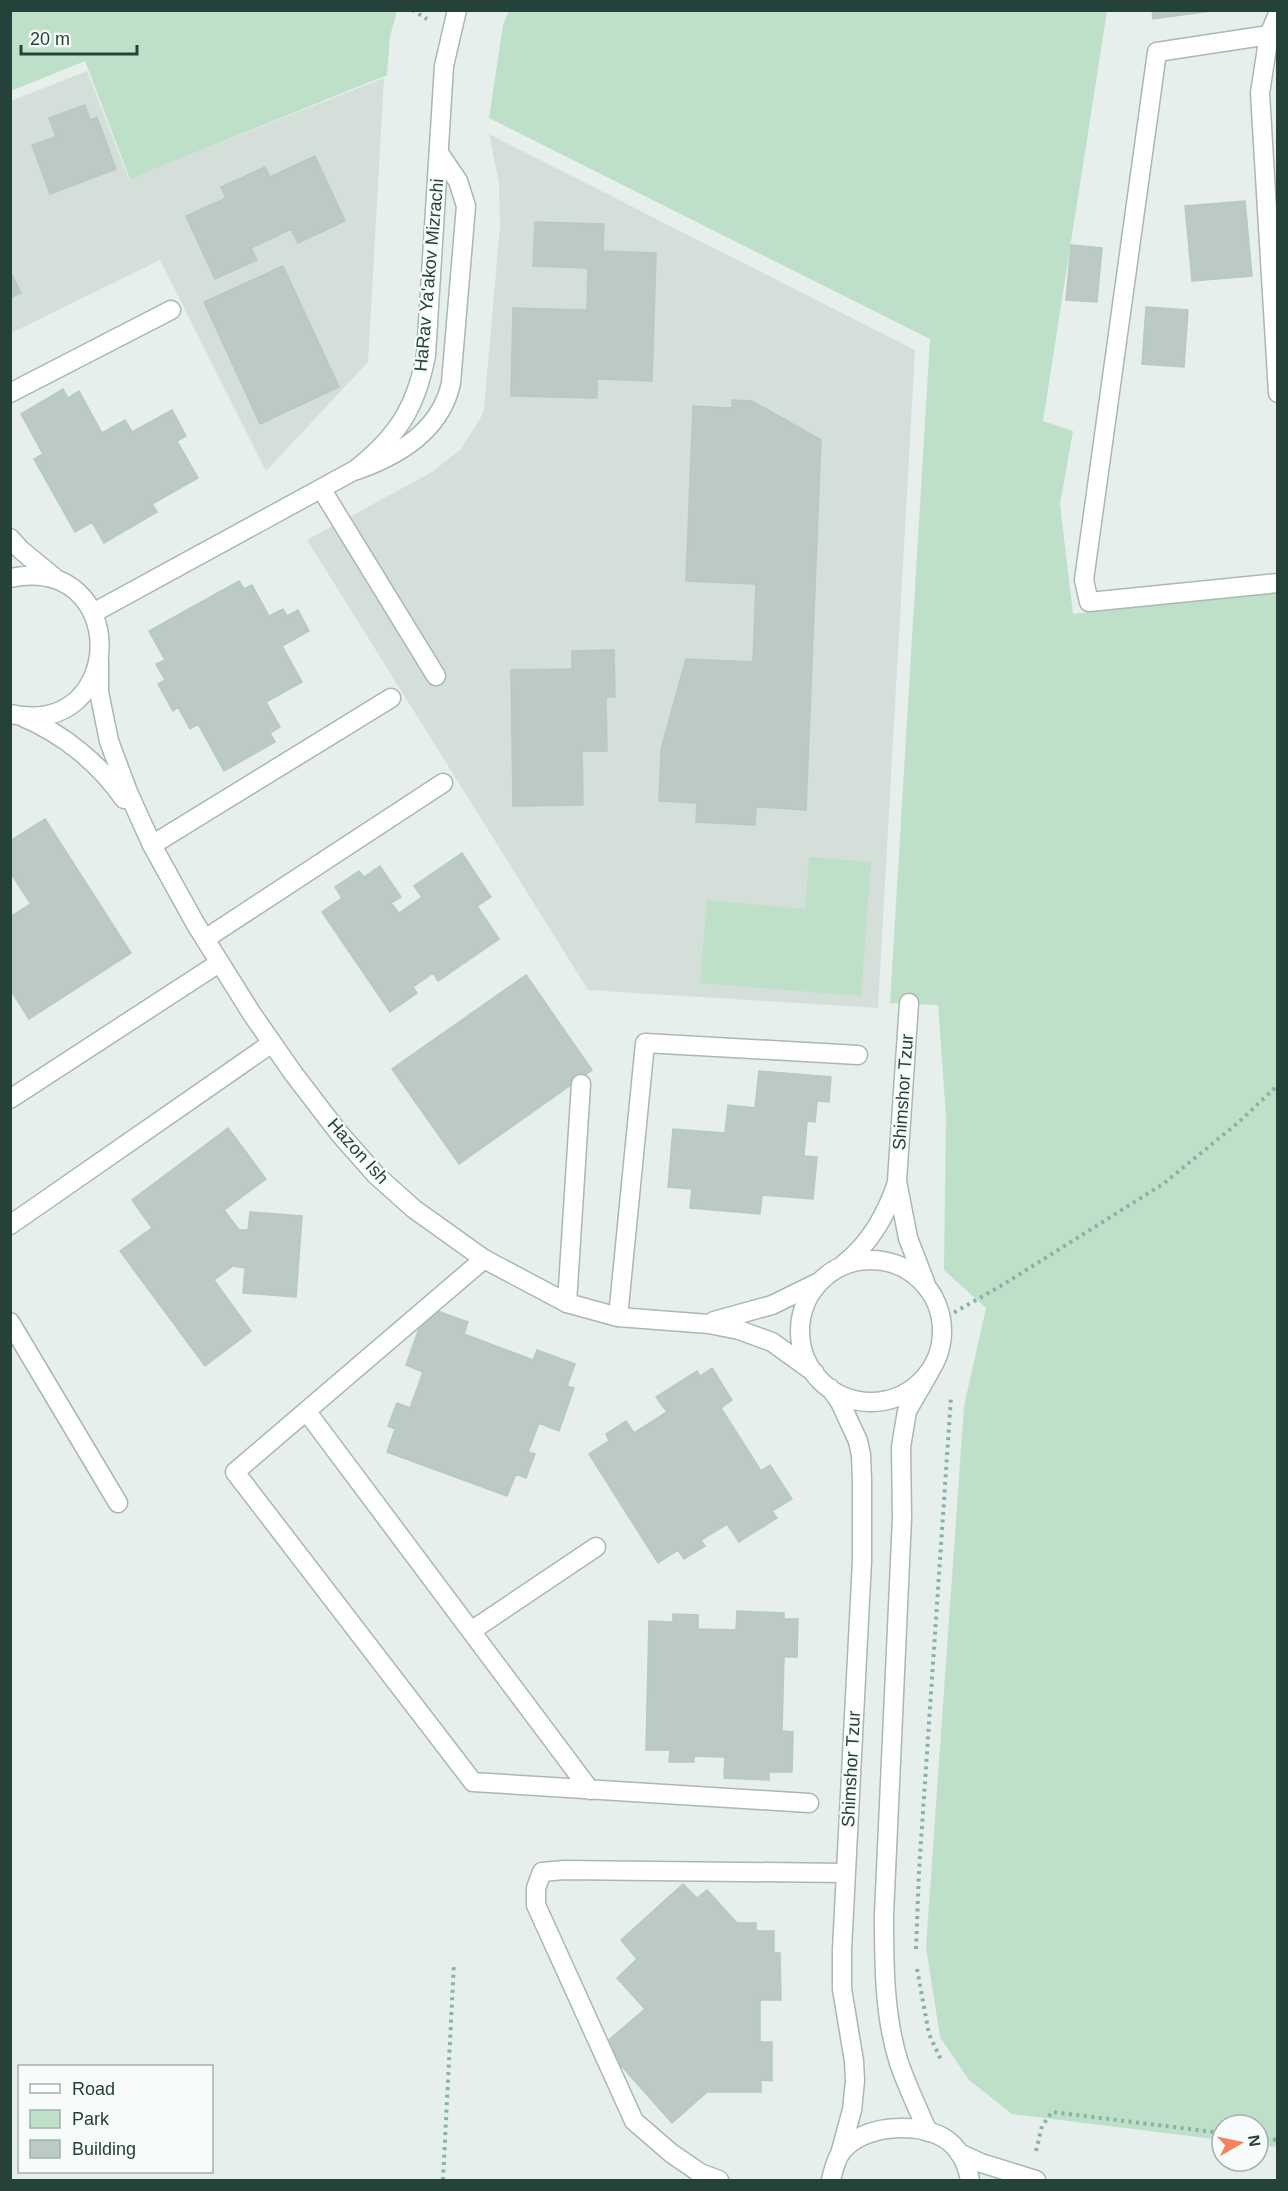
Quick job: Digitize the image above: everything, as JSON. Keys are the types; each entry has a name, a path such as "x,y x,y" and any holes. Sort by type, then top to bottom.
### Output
{"street":[{"name":"HaRav Ya'akov Mizrachi","path":"93,613 355,470 378,452 406,417 419,387 426,355 444,66 457,10"},
{"path":"1278,14 1269,35 1260,93 1278,393"},
{"path":"1269,35 1157,52 1084,580 1089,602 1278,583"},
{"path":"355,470 392,455 415,440 435,421 448,397 466,206 458,181 439,153"},
{"path":"10,393 171,310"},
{"path":"322,490 436,676"},
{"path":"10,538 58,581 80,596 93,613"},
{"path":"10,578 31,575 58,581"},
{"name":"Hazon Ish","path":"93,613 100,635 99,692 109,741 152,845 219,963 272,1043 339,1133 376,1175 414,1209 484,1259 567,1303 618,1317 725,1326 772,1342 815,1373"},
{"path":"14,715 41,716 72,703 88,687 99,661"},
{"path":"152,845 392,698"},
{"name":"Hazon Ish","path":"14,715 50,730 88,759 111,782 142,825"},
{"path":"205,939 443,783"},
{"path":"11,1097 219,963"},
{"name":"Shimshor Tzur","path":"839,1268 860,1250 874,1232 890,1203 897,1181 909,1004"},
{"path":"10,1225 272,1043"},
{"path":"618,1317 645,1043 858,1055"},
{"path":"567,1303 582,1084"},
{"name":"Shimshor Tzur","path":"897,1181 908,1238 931,1294"},
{"path":"484,1259 235,1472 473,1782 809,1803"},
{"path":"928,2132 895,2049 885,1969 884,1915 903,1509 901,1447 907,1411 929,1373 939,1353 941,1320 931,1294 913,1274 883,1261 860,1261 839,1268 821,1281 808,1298 801,1331 805,1353 815,1373 839,1394 860,1401 882,1401 904,1394 929,1373"},
{"name":"Hazon Ish","path":"696,1323 728,1318 765,1308 821,1281"},
{"path":"10,1322 118,1503"},
{"name":"Shimshor Tzur","path":"830,1388 850,1421 861,1455 861,1561 845,1873 842,1989 854,2061 855,2081 852,2110 831,2181"},
{"path":"307,1412 590,1790"},
{"path":"471,1631 596,1547"},
{"path":"719,2181 700,2174 634,2121 536,1905 536,1888 542,1872 564,1870 845,1873"},
{"path":"840,2154 856,2140 878,2130 912,2128 944,2138 959,2153 969,2170 970,2181"},
{"path":"959,2153 981,2163 1033,2180"}],"path":[{"path":"941,1320 1004,1284 1163,1184 1239,1122 1278,1085"},
{"path":"916,1953 919,1871 951,1390"},
{"path":"442,2181 454,1963"},
{"path":"916,1964 929,2034 942,2062"},
{"path":"1033,2180 1042,2126 1052,2112 1210,2132"}],"shaded area":[{"path":"87,71 129,179 384,78 368,362 266,471 160,260 11,333 11,101"},
{"path":"489,134 915,350 878,1008 588,990 307,540 432,472 461,449 481,417 484,409 500,226 499,183"}],"green space":[{"path":"11,10 397,11 390,36 387,75 130,179 85,61 11,91"},
{"path":"509,11 1107,11 1043,421 1073,431 1060,504 1073,614 1277,588 1277,2147 1270,2146 1270,2113 1210,2113 1210,2139 1012,2114 969,2080 940,2037 926,1947 964,1406 986,1308 944,1270 946,1116 938,1005 890,1003 930,339 489,118 503,25"},
{"path":"809,857 871,862 861,996 700,983 707,900 805,909"}],"building":[{"path":"1152,10 1210,10 1210,11 1153,19"},
{"path":"85,105 90,120 97,117 116,169 50,194 32,145 56,137 49,118"},
{"path":"315,156 345,221 298,243 291,229 251,248 257,260 215,279 186,216 226,198 221,187 265,167 270,177"},
{"path":"1245,201 1252,276 1192,281 1185,206"},
{"path":"535,222 604,224 603,251 656,253 652,381 597,379 597,398 511,396 513,308 587,310 588,268 533,266"},
{"path":"1071,245 1102,248 1097,302 1066,300"},
{"path":"283,266 339,387 260,424 204,302"},
{"path":"10,271 21,293 10,298"},
{"path":"1146,307 1188,310 1184,367 1142,364"},
{"path":"63,389 68,398 79,391 102,433 125,420 132,432 172,410 186,436 177,441 198,478 152,504 157,512 104,543 92,522 75,532 34,459 43,454 21,414"},
{"path":"732,400 752,401 821,440 806,810 756,807 755,825 696,822 697,803 659,801 661,749 686,659 753,662 756,584 686,581 693,406 732,408"},
{"path":"239,581 244,589 252,585 269,616 283,609 287,616 298,610 309,631 282,646 302,682 266,702 280,727 270,733 275,742 224,771 198,724 190,729 178,707 173,711 158,684 165,680 156,664 165,660 149,631"},
{"path":"614,650 615,697 606,697 607,751 582,751 583,805 513,806 511,670 572,669 572,651"},
{"path":"45,819 131,953 29,1019 10,989 10,917 31,904 10,872 10,841"},
{"path":"462,853 491,897 477,906 499,939 438,981 433,973 413,987 417,993 390,1012 322,912 342,898 335,887 359,871 364,877 380,866 401,897 391,903 399,913 422,897 414,886"},
{"path":"526,975 592,1070 459,1164 392,1069"},
{"path":"759,1071 831,1077 829,1102 817,1101 815,1122 807,1121 804,1156 817,1157 813,1199 762,1195 760,1214 690,1208 692,1189 668,1187 673,1129 725,1133 728,1105 755,1108"},
{"path":"228,1128 266,1179 224,1210 239,1230 248,1230 250,1212 302,1216 296,1297 243,1293 245,1268 233,1266 214,1280 251,1331 205,1366 120,1251 152,1228 132,1200"},
{"path":"432,1309 468,1322 464,1334 533,1360 537,1350 575,1364 567,1386 574,1388 559,1431 539,1423 528,1452 535,1454 526,1478 516,1474 507,1496 387,1452 395,1429 388,1426 397,1403 410,1408 423,1372 406,1365 422,1320 428,1322"},
{"path":"712,1368 732,1400 721,1408 761,1471 770,1465 792,1499 772,1511 777,1518 739,1542 727,1524 701,1540 705,1546 684,1559 678,1550 658,1563 589,1454 609,1441 606,1434 626,1421 634,1433 667,1412 656,1397 697,1371 700,1376"},
{"path":"737,1611 784,1613 784,1619 798,1619 797,1657 784,1657 782,1731 793,1732 792,1772 769,1772 769,1780 724,1778 725,1757 694,1756 694,1762 669,1762 670,1750 646,1750 649,1621 673,1622 673,1614 698,1615 698,1629 736,1630"},
{"path":"683,1884 697,1898 707,1890 737,1923 756,1923 756,1931 774,1931 774,1953 780,1953 781,2000 760,2000 760,2042 772,2042 772,2081 761,2080 761,2092 707,2092 672,2123 603,2045 645,2009 617,1978 637,1959 621,1940"}]}
